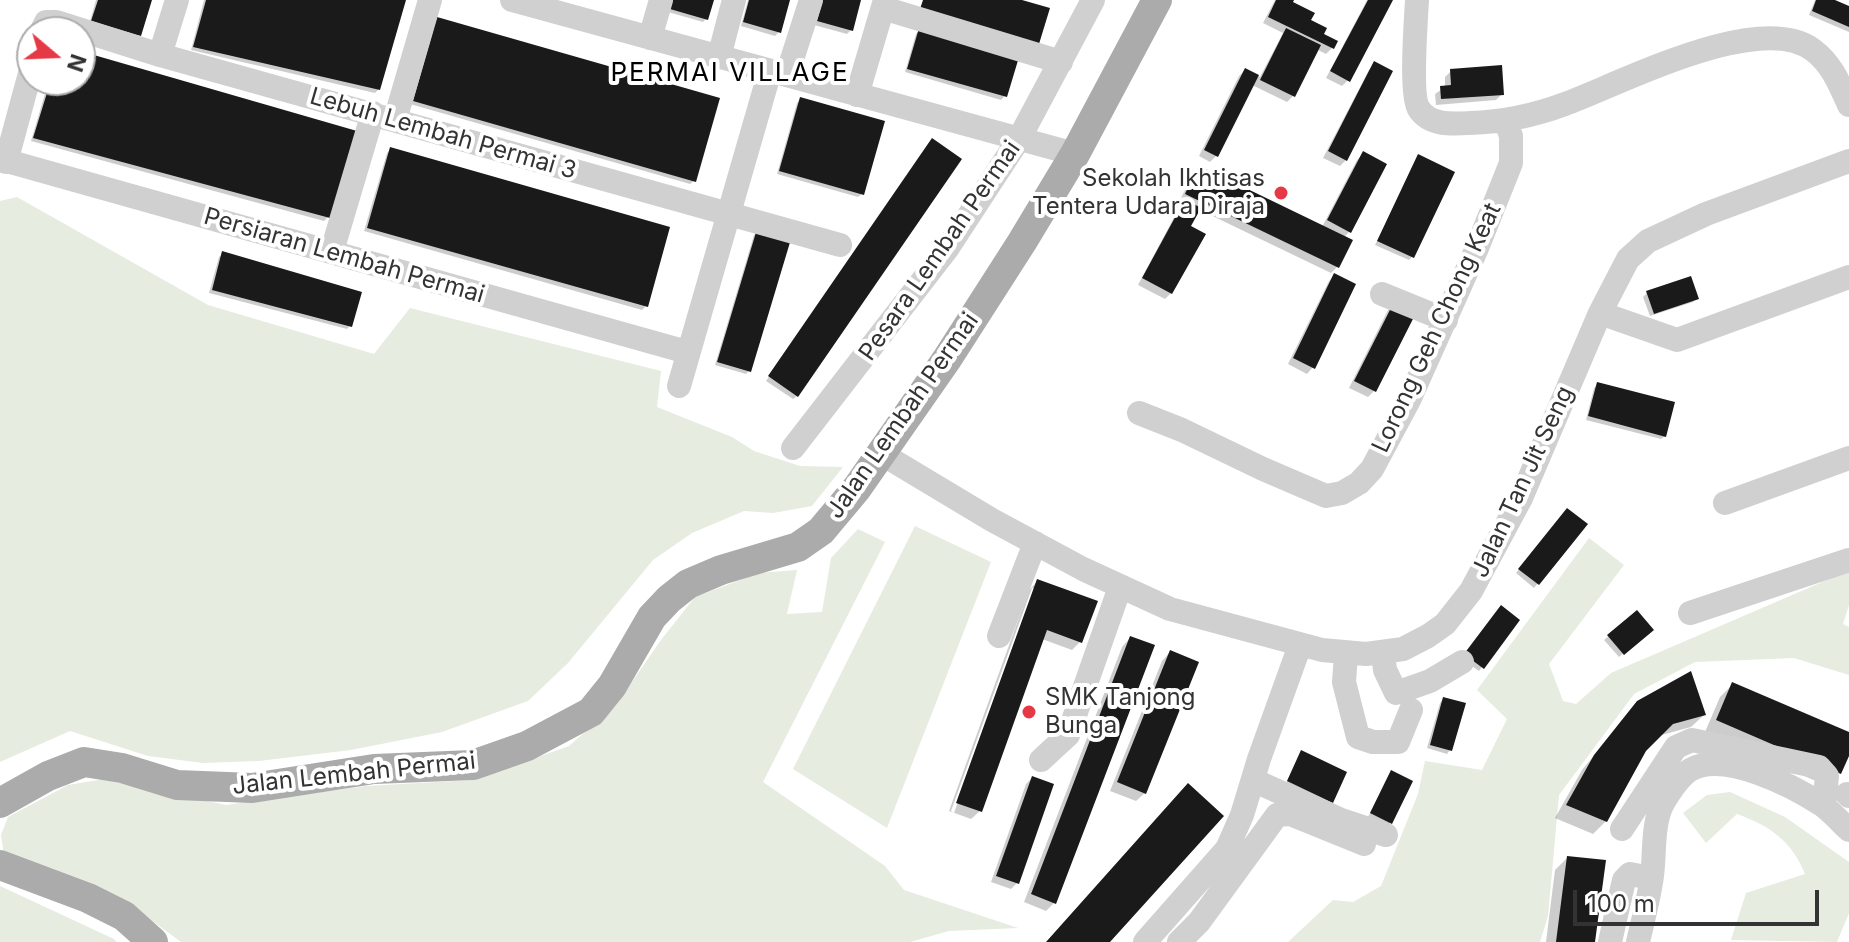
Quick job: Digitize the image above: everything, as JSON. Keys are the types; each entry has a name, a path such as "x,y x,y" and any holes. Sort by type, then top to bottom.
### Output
{"main road":[{"name":"Jalan Lembah Permai","path":"0,803 48,776 84,762 122,768 177,785 252,788 374,769 473,765 527,746 591,712 612,686 652,617 688,584 721,570 798,547 821,531 882,454 1005,268 1075,154 1157,0"},
{"path":"0,865 88,898 124,916 153,942"}],"street":[{"path":"160,55 177,0"},
{"path":"332,251 430,0"},
{"path":"512,0 567,7 650,38 1075,154"},
{"path":"650,38 661,0"},
{"path":"719,57 734,0"},
{"path":"679,386 729,214 779,73 811,0"},
{"name":"Pesara Lembah Permai","path":"793,448 947,249 1019,139 1093,0"},
{"path":"1417,0 1415,90 1418,109 1446,125 1506,122 1562,105 1723,43 1762,36 1790,40 1812,48 1832,68 1849,105"},
{"path":"857,95 884,4 1061,62"},
{"name":"Lebuh Lembah Permai 3","path":"96,35 840,245"},
{"path":"3,160 23,96"},
{"name":"Lorong Geh Chong Keat","path":"1139,413 1326,496 1342,493 1359,483 1372,469 1446,320 1511,163 1511,136 1506,122"},
{"name":"Persiaran Lembah Permai","path":"3,160 332,251 428,291 687,352"},
{"name":"Jalan Tan Jit Seng","path":"882,454 1035,543 1120,587 1189,616 1346,654 1403,649 1445,624 1471,591 1521,498 1600,313 1628,259 1648,241 1718,209 1849,161"},
{"path":"1600,313 1677,340 1849,277"},
{"path":"1382,294 1446,320"},
{"path":"1725,503 1849,458"},
{"path":"999,636 1035,543"},
{"path":"1690,613 1849,560"},
{"path":"1041,760 1068,735 1120,587"},
{"path":"1145,942 1227,849 1242,815 1300,645"},
{"path":"1383,653 1385,670 1396,693 1430,681 1462,662"},
{"path":"1346,654 1344,682 1358,737 1373,742 1398,742 1411,710"},
{"path":"1622,829 1676,747 1692,740 1819,767 1827,776 1824,806"},
{"path":"1638,942 1662,805 1675,785 1691,770 1715,765 1749,770 1824,806 1849,830"},
{"path":"1179,942 1199,922 1277,815 1290,814 1375,839 1253,780"},
{"path":"1610,942 1624,880 1630,874 1651,878"}],"shaded area":[{"path":"17,197 208,305 374,354 410,308 661,371 657,407 732,437 754,451 800,466 843,467 812,506 773,513 744,511 692,533 653,560 568,663 528,701 442,732 351,750 259,761 203,763 148,756 70,731 0,762 0,201"},
{"path":"915,526 991,562 887,828 793,769"},
{"path":"858,529 885,542 763,782 885,866 904,890 1018,928 949,931 910,942 181,942 121,898 4,855 1,835 8,817 68,785 104,779 226,805 366,786 474,780 569,746 616,705 695,597 759,573 797,570 787,614 822,612 831,558"},
{"path":"1589,538 1624,565 1549,664 1563,701 1576,704 1611,673 1849,572 1849,605 1843,624 1849,627 1849,675 1794,658 1695,662 1634,694 1559,795 1548,916 1540,942 1288,942 1333,900 1353,902 1381,886 1418,794 1425,761 1482,770 1507,719 1477,690"},
{"path":"1730,792 1785,817 1849,862 1849,913 1837,942 1731,940 1746,893 1805,874 1794,852 1778,836 1737,814 1706,843 1683,813 1707,795"},
{"path":"0,886 114,939 117,942 0,942"}],"building":[{"path":"98,0 152,0 141,36 96,22 96,16 93,16"},
{"path":"206,0 406,0 380,90 193,47"},
{"path":"673,0 714,0 708,20 670,9"},
{"path":"749,0 790,0 781,33 743,22"},
{"path":"823,0 861,0 853,31 817,21"},
{"path":"923,0 1022,0 1050,8 1039,44 920,9"},
{"path":"1276,0 1294,0 1315,13 1311,20 1327,28 1324,34 1338,41 1334,49 1268,17"},
{"path":"1368,0 1393,0 1350,82 1330,71"},
{"path":"1816,0 1835,0 1849,6 1849,27 1812,11"},
{"path":"437,17 720,98 696,182 413,101"},
{"path":"919,28 1019,57 1007,97 907,69"},
{"path":"1286,28 1321,45 1295,97 1260,80"},
{"path":"96,56 357,131 330,218 33,138 46,96 96,96"},
{"path":"1374,61 1393,71 1347,161 1328,151"},
{"path":"1502,65 1504,95 1441,99 1440,86 1451,85 1450,69"},
{"path":"1245,68 1259,75 1218,157 1204,150"},
{"path":"800,97 885,121 864,195 779,171"},
{"path":"932,138 962,159 798,397 768,376"},
{"path":"390,147 670,227 648,307 367,228"},
{"path":"1363,151 1387,164 1351,233 1327,220"},
{"path":"1418,154 1455,172 1414,258 1377,241"},
{"path":"1198,165 1353,240 1339,268 1185,194"},
{"path":"1185,199 1201,208 1191,226 1206,234 1172,294 1142,278"},
{"path":"757,229 791,239 751,372 717,362"},
{"path":"222,251 362,292 352,327 212,290"},
{"path":"1334,273 1356,284 1315,369 1293,358"},
{"path":"1691,276 1699,299 1654,314 1646,291"},
{"path":"1394,302 1416,313 1376,392 1354,381"},
{"path":"1597,382 1675,402 1666,437 1588,416"},
{"path":"1567,508 1588,524 1539,585 1518,569"},
{"path":"1037,579 1098,601 1082,643 1047,630 982,812 956,803"},
{"path":"1501,605 1520,620 1484,669 1464,654"},
{"path":"1637,610 1654,630 1624,655 1607,635"},
{"path":"1130,636 1155,645 1056,904 1031,894"},
{"path":"1170,650 1199,662 1146,794 1117,782"},
{"path":"1691,671 1706,715 1673,724 1646,751 1607,822 1566,805 1594,755 1637,701"},
{"path":"1732,682 1849,732 1849,756 1841,774 1716,720"},
{"path":"1443,697 1466,703 1452,751 1430,745"},
{"path":"1301,750 1347,772 1333,803 1287,781"},
{"path":"1391,770 1413,781 1392,824 1370,813"},
{"path":"1032,776 1054,784 1019,884 996,876"},
{"path":"1188,783 1224,816 1110,942 1046,942"},
{"path":"1567,856 1606,860 1595,942 1556,942"}],"place":[{"name":"Sekolah Ikhtisas Tentera Udara Diraja","path":"1281,193"},
{"name":"SMK Tanjong Bunga","path":"1029,712"}],"district":[{"name":"PERMAI VILLAGE","path":"730,73"}]}
